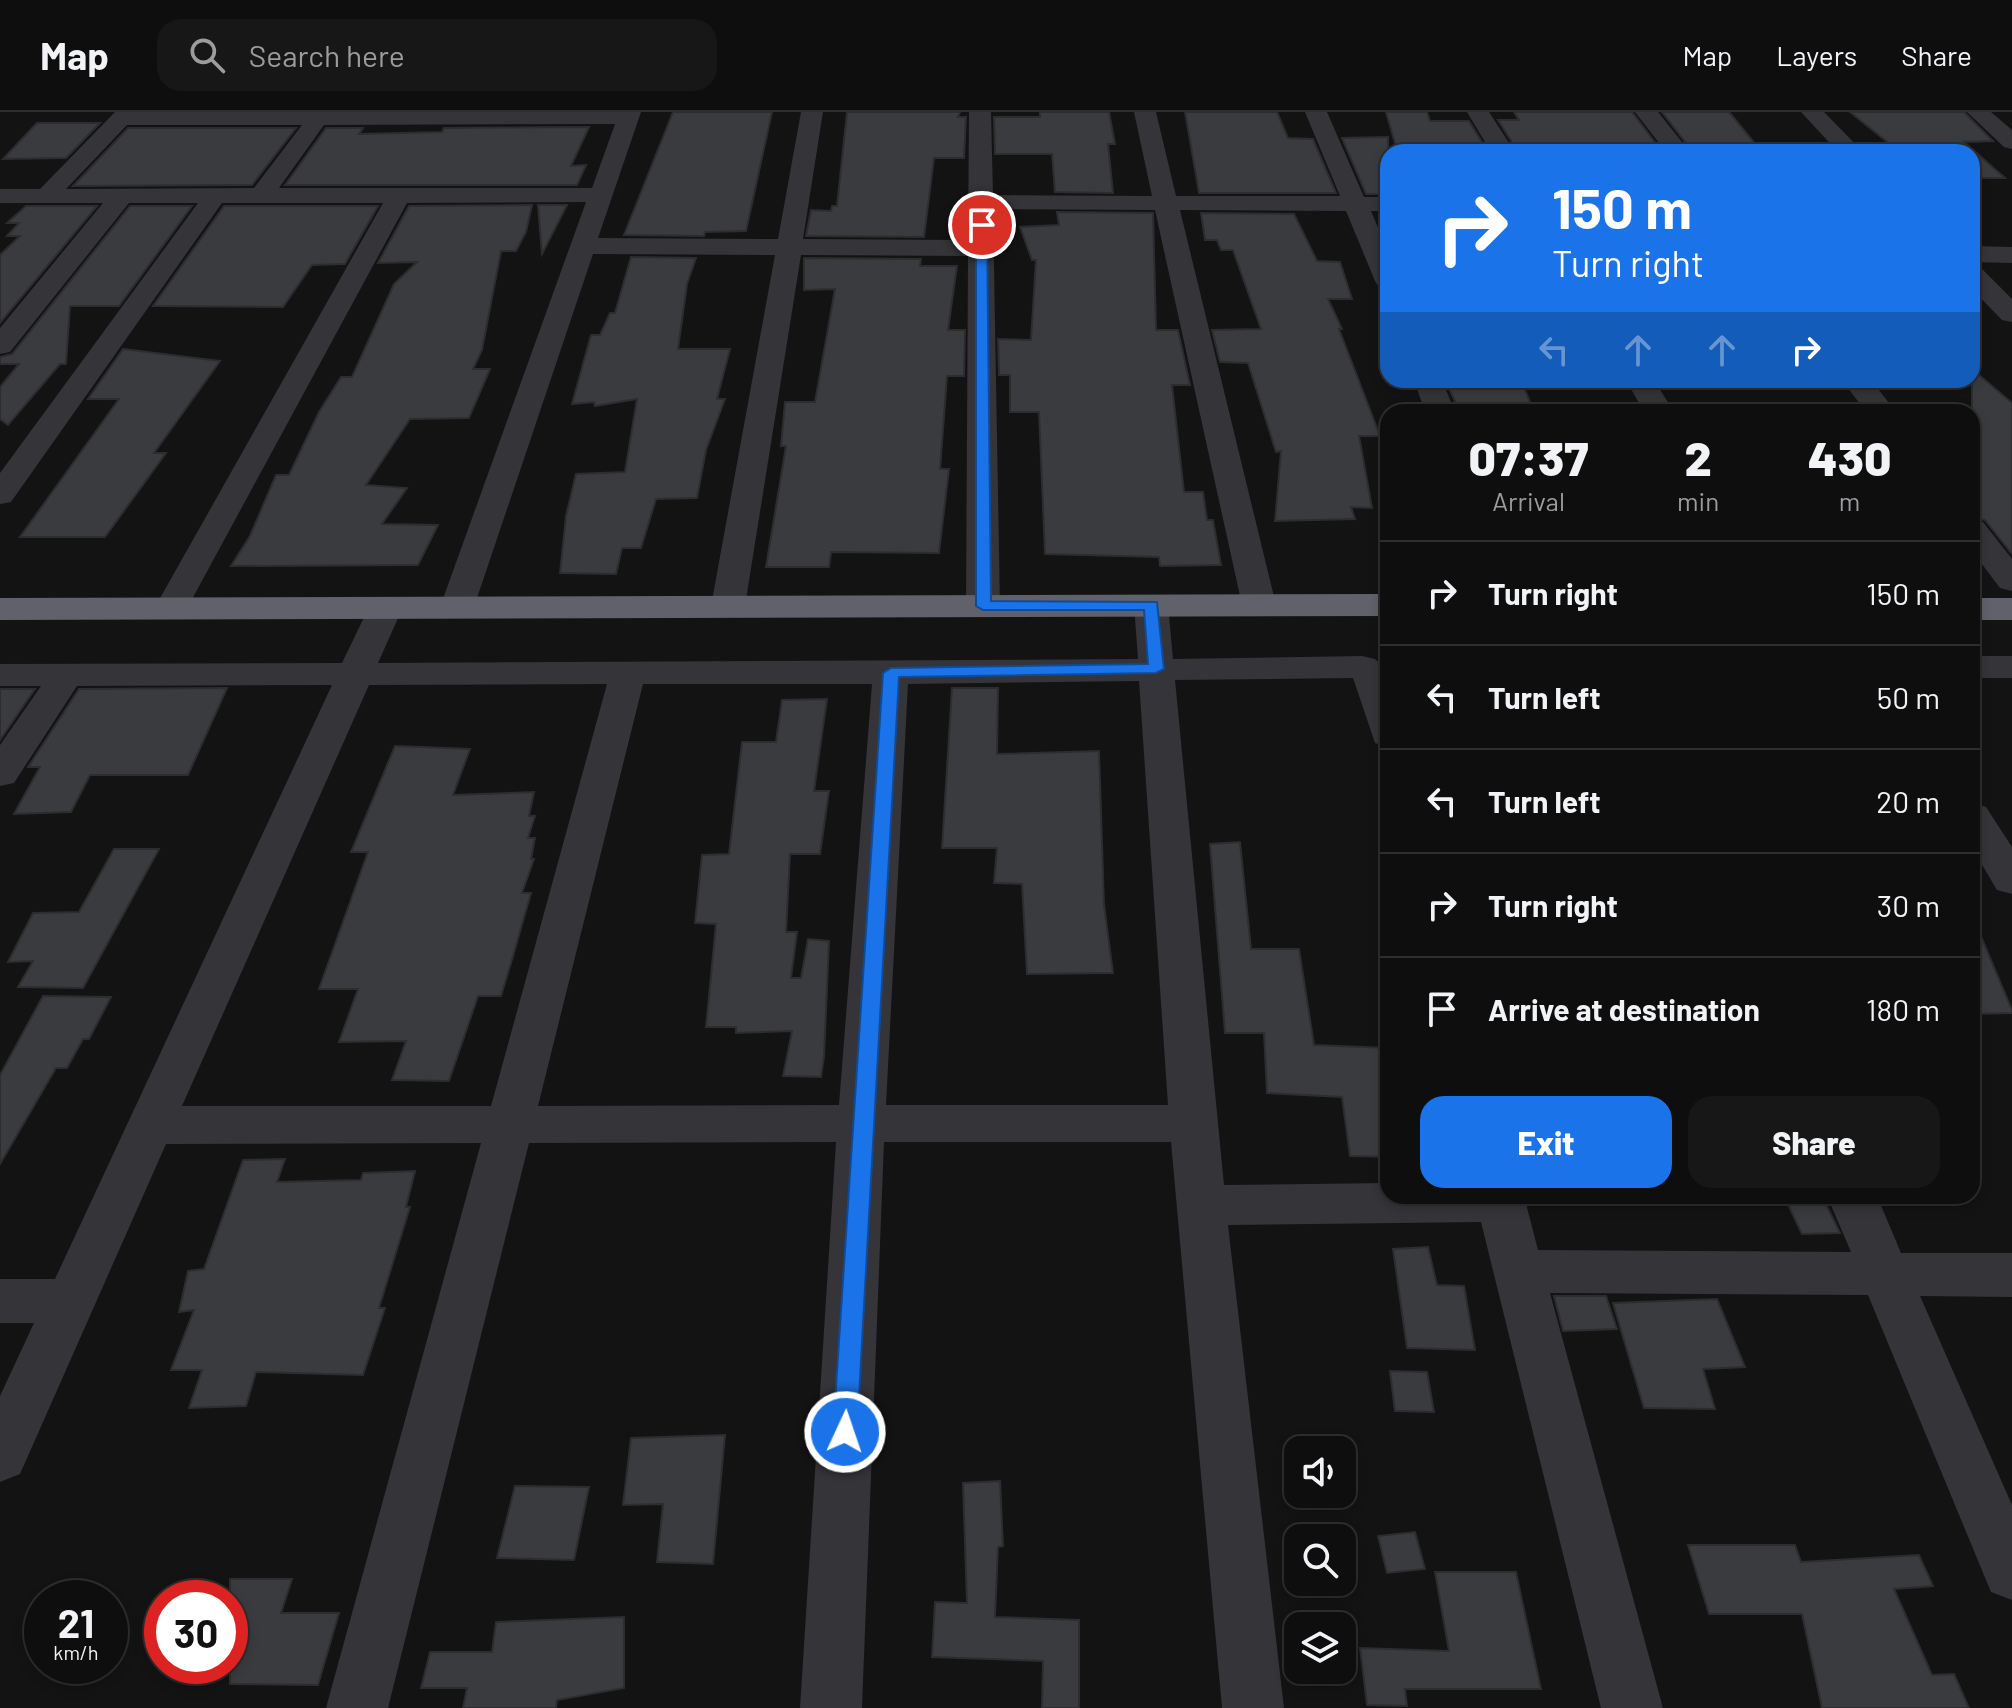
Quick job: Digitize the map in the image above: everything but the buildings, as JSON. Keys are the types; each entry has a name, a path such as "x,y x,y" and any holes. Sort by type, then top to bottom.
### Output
{"highway":[{"path":"0,609 1380,605"},
{"path":"1980,609 2012,609"}],"street":[{"path":"728,606 792,247 812,112"},
{"path":"980,112 983,202 983,606"},
{"path":"1145,112 1259,605"},
{"path":"1316,112 1380,261"},
{"path":"1478,112 1498,144"},
{"path":"1646,112 1672,144"},
{"path":"1812,112 1843,144"},
{"path":"1978,112 2012,142"},
{"path":"46,196 124,115 629,115 457,607"},
{"path":"261,196 320,115"},
{"path":"172,607 399,195"},
{"path":"0,196 601,195"},
{"path":"0,346 122,196"},
{"path":"0,495 215,196"},
{"path":"983,202 1380,204"},
{"path":"584,246 981,248"},
{"path":"1980,254 2012,255"},
{"path":"1980,282 2012,314"},
{"path":"1862,388 1875,404"},
{"path":"1980,539 2012,581"},
{"path":"1151,605 1193,1123 1253,1708"},
{"path":"0,1456 386,607"},
{"path":"0,675 891,673 1362,667 1374,677 1380,702"},
{"path":"1980,667 2012,667"},
{"path":"357,1708 628,673"},
{"path":"831,1708 861,1126 891,673"},
{"path":"0,774 66,675"},
{"path":"1980,829 2012,880"},
{"path":"148,1125 1193,1123"},
{"path":"1201,1205 1380,1201"},
{"path":"1501,1204 1632,1708"},
{"path":"1855,1204 2012,1572"},
{"path":"1520,1271 2012,1275"},
{"path":"0,1301 72,1301"}],"route":[{"path":"845,1432 861,1126 891,673 1156,669 1151,605 983,606 982,225"}]}
